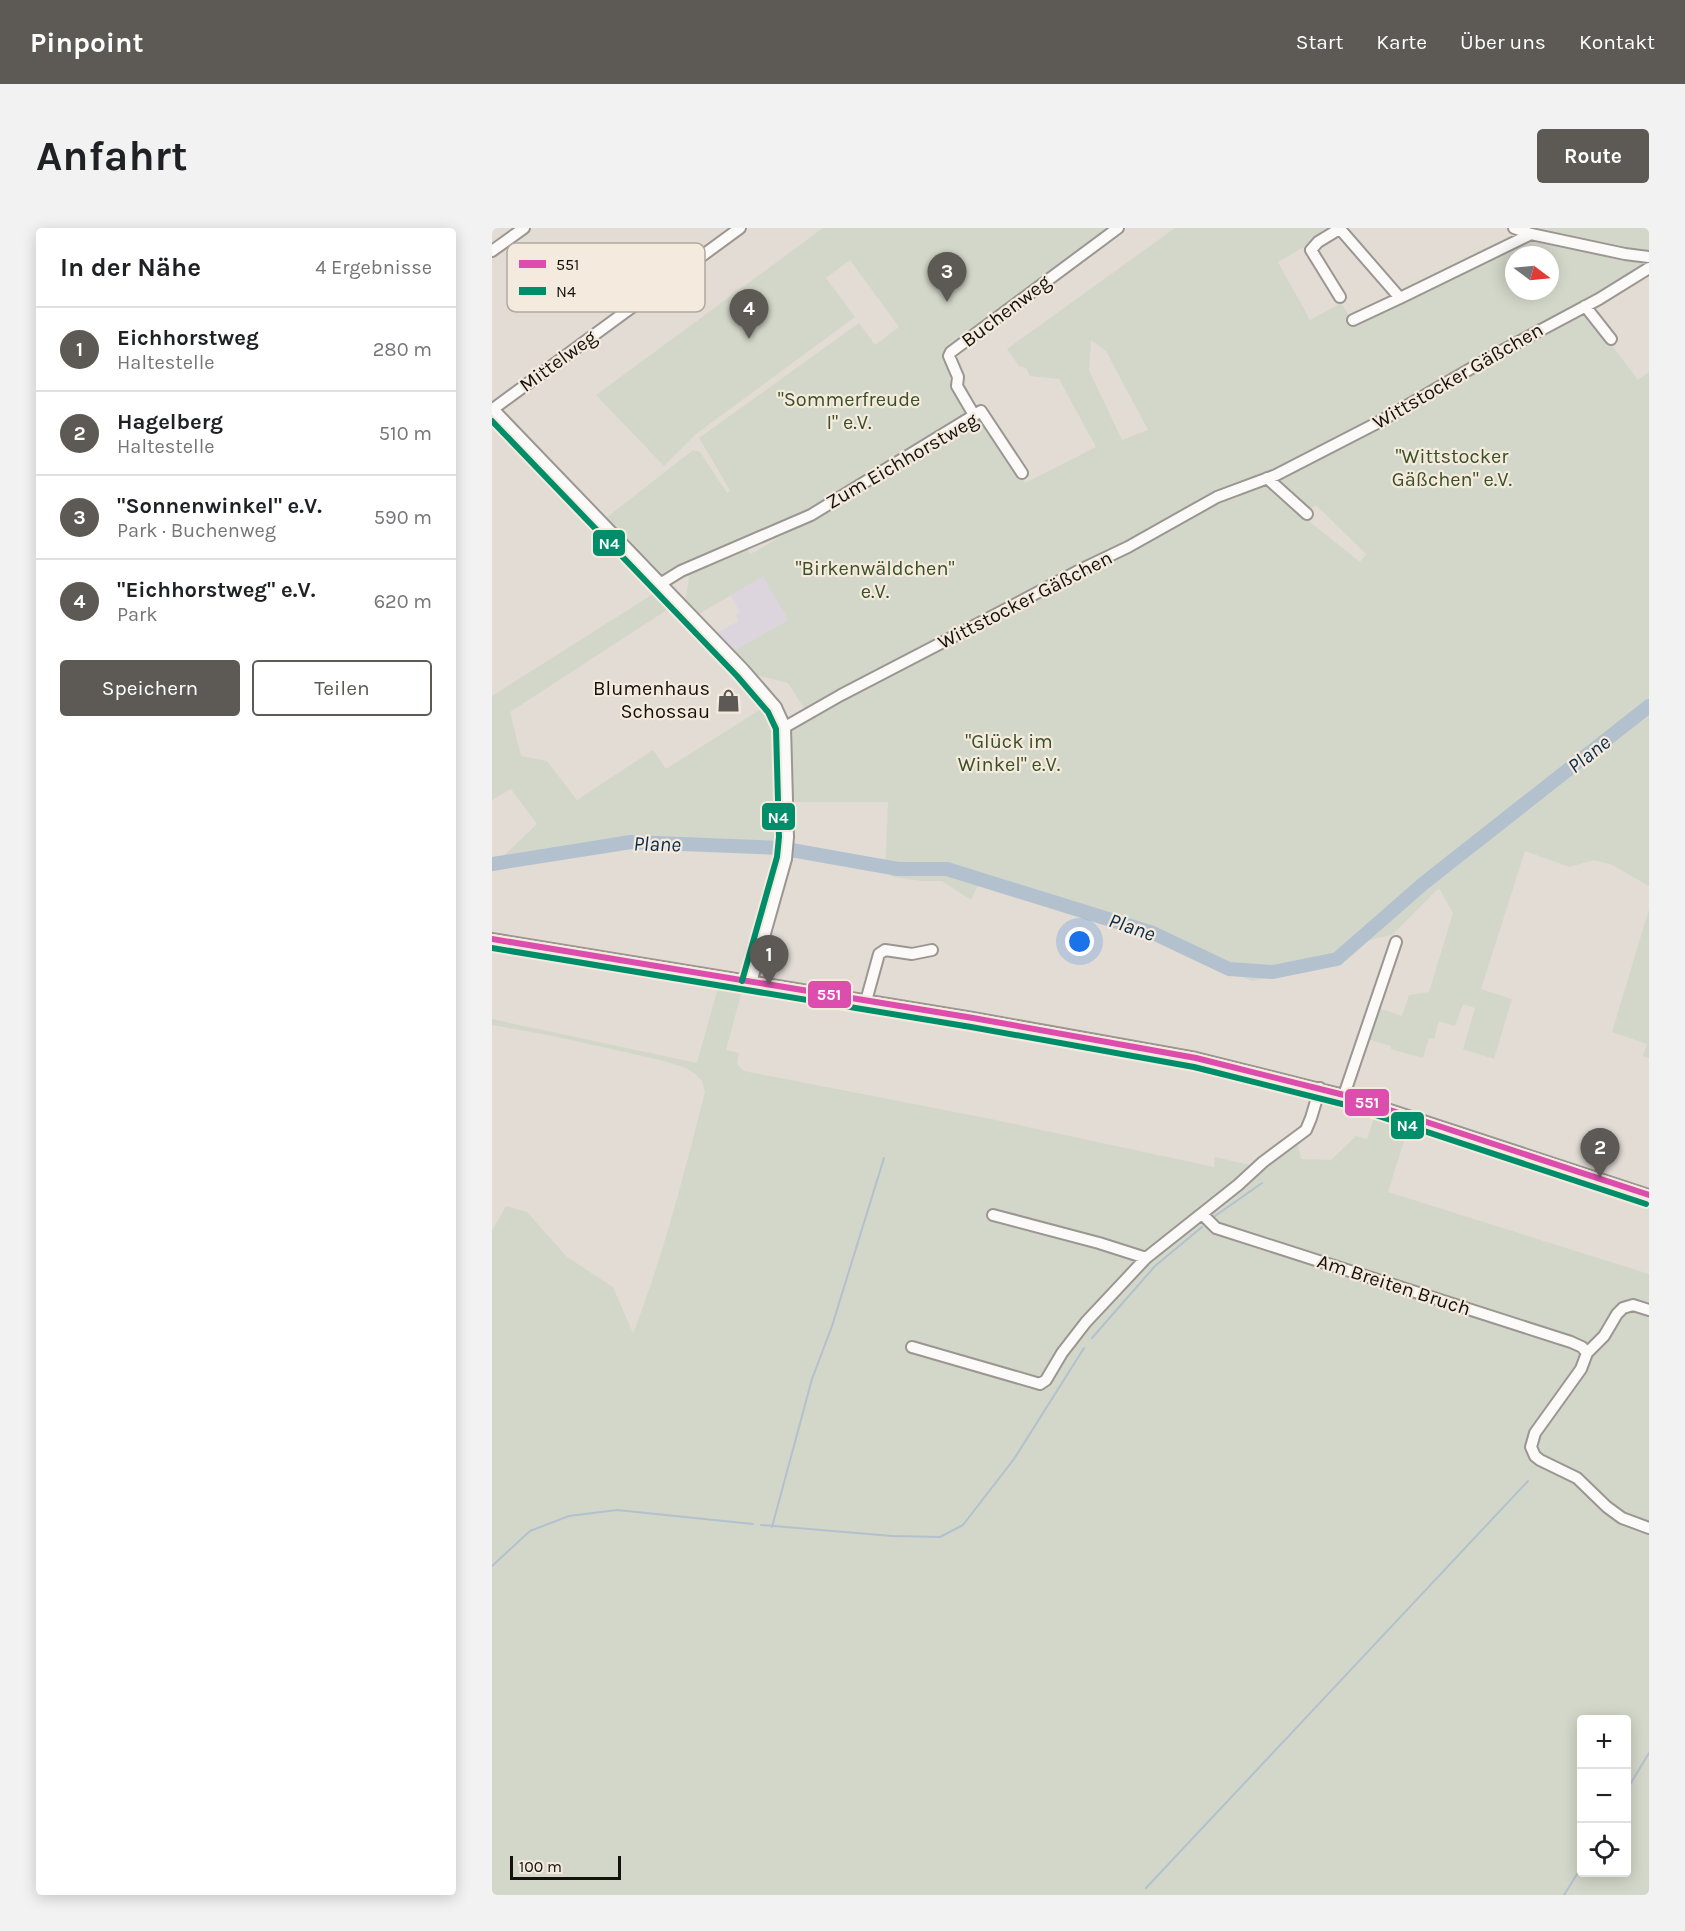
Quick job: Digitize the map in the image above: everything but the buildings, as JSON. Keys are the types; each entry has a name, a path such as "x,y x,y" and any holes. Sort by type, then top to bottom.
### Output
{"street":[{"path":"492,252 524,228"},
{"name":"Mittelweg","path":"705,254 740,228"},
{"name":"Buchenweg","path":"974,415 957,386 958,377 949,356 951,352 1118,228"},
{"path":"1514,228 1531,234 1649,257"},
{"path":"1340,297 1311,250 1318,242 1340,229 1400,298"},
{"path":"1353,320 1531,234"},
{"name":"Wittstocker Gäßchen","path":"785,727 841,695 1082,569 1128,548 1217,497 1267,478 1377,423 1649,268"},
{"path":"1585,306 1611,339"},
{"name":"Mittelweg","path":"492,409 625,312"},
{"path":"492,409 776,707 785,727 788,837 786,859 751,983"},
{"name":"Zum Eichhorstweg","path":"660,584 681,571 811,515 981,411 1022,473"},
{"path":"1267,478 1307,514"},
{"path":"492,939 1169,1052 1344,1095 1649,1195"},
{"path":"1344,1095 1396,942"},
{"path":"866,1001 879,954 885,950 912,954 932,950"},
{"path":"912,1347 1040,1384 1046,1380 1080,1329 1146,1258 1263,1162 1306,1130 1320,1088"},
{"name":"Am Breiten Bruch","path":"1202,1214 1215,1228 1571,1342 1582,1347 1587,1353"},
{"path":"993,1215 1146,1258"},
{"path":"1649,1310 1633,1305 1623,1308 1611,1322 1598,1344 1587,1353 1581,1369 1535,1434 1531,1447 1535,1456 1540,1460 1577,1478 1622,1518 1649,1528"}],"shaded area":[{"path":"763,575 788,620 732,652 716,633 739,621 736,615 740,612 730,595"}],"green space":[{"name":"\"Sommerfreude I\" e.V.","path":"823,228 1114,228 943,354 955,375 949,379 968,411 816,509 709,553 661,577 606,524 606,518 693,450 700,452 727,493 730,490 699,438 859,323 875,345 899,327 850,260 826,278 855,317 696,434 664,466 596,395"},
{"name":"\"Birkenwäldchen\" e.V.","path":"1175,228 1337,228 1278,262 1310,320 1341,303 1355,324 1505,249 1505,300 1559,300 1559,246 1511,246 1527,238 1527,228 1649,228 1647,266 1370,423 806,711 788,683 756,675 732,652 788,620 763,576 696,616 685,601 689,578 687,572 735,554 746,547 750,554 756,551 982,419 1025,483 1096,447 1059,379 1030,376 1026,368 1019,366 1007,349","holes":["1091,340 1106,351 1148,430 1122,440 1089,370"]},
{"path":"1585,310 1638,380 1649,372 1649,706 1645,709 1649,707 1649,886 1610,864 1594,860 1569,867 1525,851 1481,989 1512,999 1494,1059 1463,1049 1475,1008 1463,1004 1455,1026 1439,1021 1434,1039 1429,1038 1423,1058 1367,1039 1378,1008 1402,1016 1409,995 1429,992 1453,913 1439,888 1392,935 1361,942 1340,958 1340,965 1252,981 1145,935 1069,909 979,883 971,900 942,881 893,877 885,871 888,802 791,802 788,729 809,715 1244,488 1268,484 1310,522 1360,562 1366,554 1316,505 1311,508 1303,505 1276,481 1277,478 1296,471"},
{"path":"661,589 676,604 510,712 521,756 547,761 577,800 653,750 666,769 769,704 780,726 783,851 631,843 492,867 537,824 511,789 492,800 492,696"},
{"path":"1649,909 1649,1058 1643,1056 1647,1044 1612,1032"},
{"path":"719,984 743,987 726,1050 739,1053 737,1064 744,1071 991,1119 1214,1167 1215,1157 1263,1168 1297,1141 1301,1159 1331,1160 1356,1136 1367,1139 1375,1115 1409,1125 1388,1192 1649,1274 1649,1895 492,1895 492,1231 506,1206 527,1212 567,1257 613,1287 633,1333 664,1244 705,1092 702,1081 686,1068 553,1036 492,1025 492,1019 697,1063"}],"waterway":[{"name":"Plane","path":"492,864 631,842 780,848 898,869 947,869 1153,933 1229,969 1273,972 1337,959 1424,883 1649,706"},
{"path":"772,1527 812,1379 832,1326 884,1158"},
{"path":"1215,1216 1262,1183"},
{"path":"1092,1338 1155,1266 1202,1227"},
{"path":"761,1525 892,1536 940,1537 963,1525 1014,1459 1084,1348"},
{"path":"1146,1888 1528,1481"},
{"path":"492,1566 530,1531 569,1516 617,1510 753,1524"},
{"path":"1631,1783 1649,1753"},
{"path":"1564,1895 1577,1874"}],"transit line":[{"name":"N4","path":"492,421 737,676 768,712 776,729 779,837 777,857 742,981"},
{"name":"551","path":"492,939 973,1018 1196,1058 1344,1095 1649,1195"},
{"name":"N4","path":"492,948 971,1027 1194,1067 1342,1104 1646,1204"}],"place":[{"name":"\"Sonnenwinkel\" e.V.","path":"947,302"},
{"name":"\"Eichhorstweg\" e.V.","path":"749,339"},
{"name":"Blumenhaus Schossau","path":"728,700"},
{"name":"Eichhorstweg","path":"769,985"},
{"name":"Hagelberg","path":"1600,1178"}],"park label":[{"name":"\"Wittstocker Gäßchen\" e.V.","path":"1452,468"},
{"name":"\"Glück im Winkel\" e.V.","path":"1009,752"}]}
